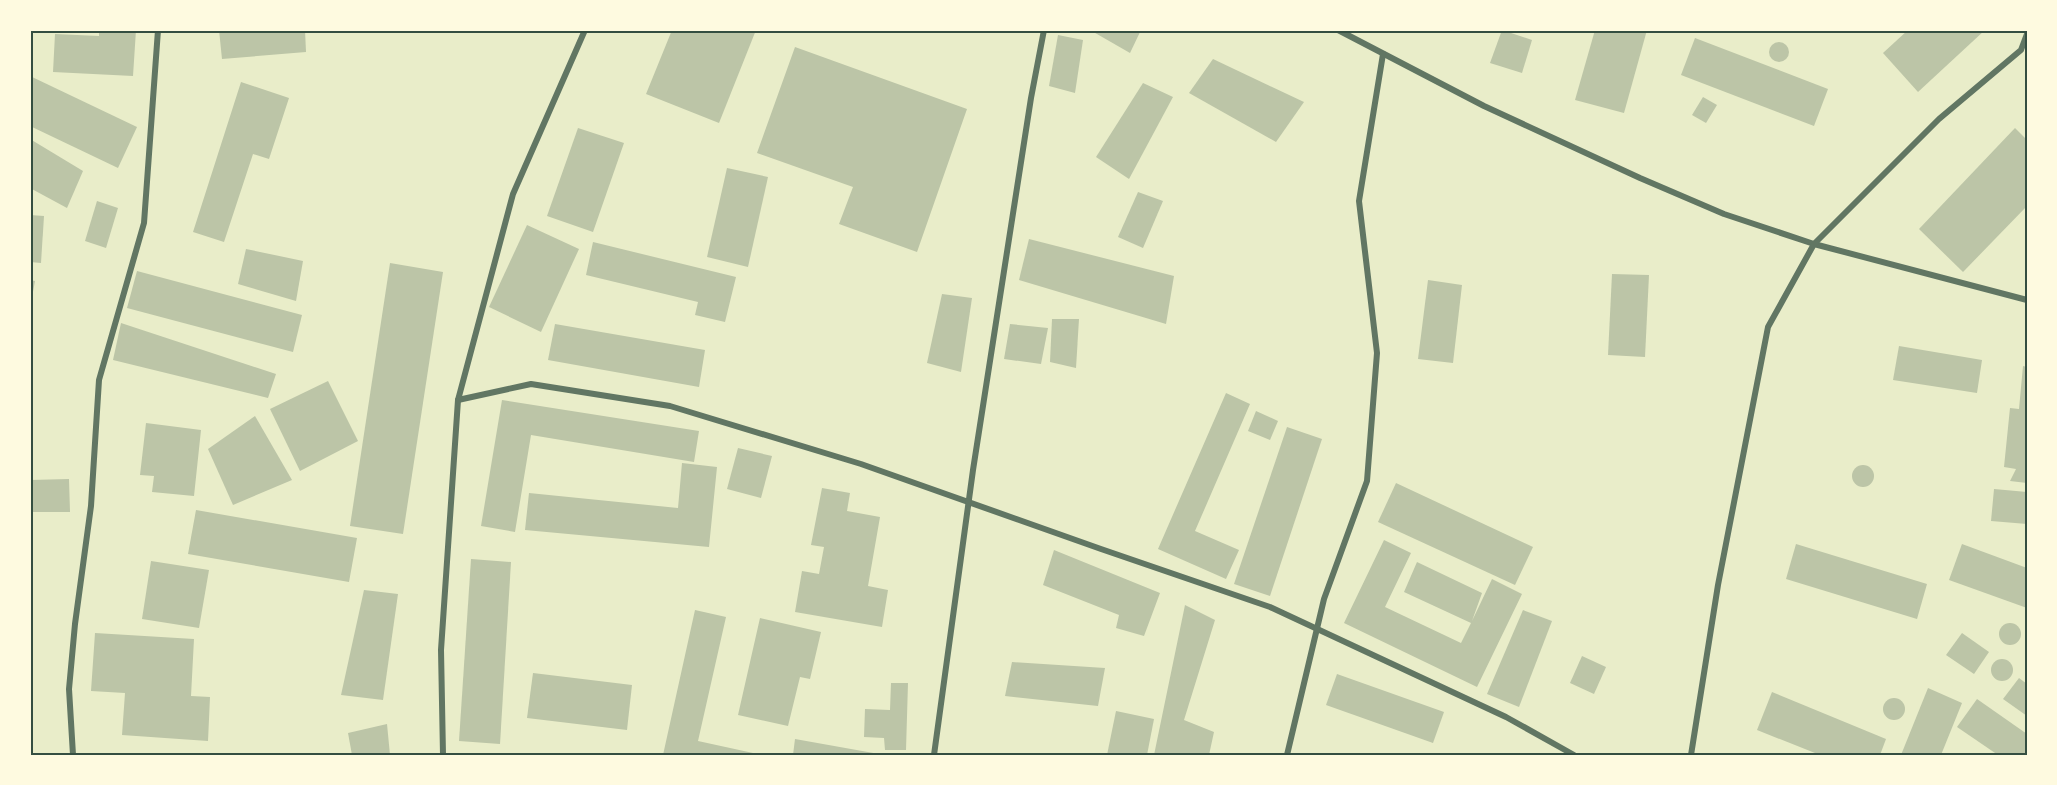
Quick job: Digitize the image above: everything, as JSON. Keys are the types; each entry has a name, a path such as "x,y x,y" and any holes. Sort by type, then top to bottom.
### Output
{"street":[{"path":"73,755 69,689 75,624 91,506 99,380 144,223 158,30"},
{"path":"443,755 441,650 458,400 513,194 585,30"},
{"path":"934,755 969,502 1031,98 1044,30"},
{"path":"1338,30 1484,106 1724,214 1814,244 2027,300"},
{"path":"1691,755 1718,585 1768,327 1814,244 1939,119 2020,50 2027,34"},
{"path":"1287,755 1324,599 1367,481 1377,353 1359,201 1383,54"},
{"path":"458,400 531,384 670,406 861,464 1270,607 1506,717 1574,755"}],"building":[{"path":"99,30 136,30 133,76 53,72 55,34 99,36"},
{"path":"219,30 305,30 306,52 222,59"},
{"path":"672,30 756,30 719,123 646,94"},
{"path":"1090,30 1141,30 1130,53"},
{"path":"1502,30 1532,40 1522,73 1490,63"},
{"path":"1595,30 1647,30 1624,113 1575,100"},
{"path":"1908,30 1985,30 1918,92 1883,53"},
{"path":"1058,35 1083,40 1075,93 1049,86"},
{"path":"1695,38 1828,89 1814,126 1681,75"},
{"path":"1779,42 1786,45 1789,52 1786,59 1779,62 1772,59 1769,52 1772,45"},
{"path":"795,47 967,109 917,252 839,224 853,187 757,153"},
{"path":"1213,59 1304,102 1276,142 1189,93"},
{"path":"30,76 137,127 118,168 30,126"},
{"path":"241,82 289,98 269,159 253,154 224,242 193,232"},
{"path":"1143,83 1173,97 1129,179 1096,157"},
{"path":"1703,97 1717,105 1706,123 1692,115"},
{"path":"578,128 624,143 593,232 547,216"},
{"path":"2015,128 2027,140 2027,206 1963,272 1919,229"},
{"path":"30,139 83,171 67,208 30,188"},
{"path":"727,168 768,177 748,267 707,257"},
{"path":"1138,192 1163,201 1143,248 1118,237"},
{"path":"97,201 118,208 106,248 85,241"},
{"path":"30,215 44,216 41,263 30,262"},
{"path":"527,225 579,249 541,332 489,307"},
{"path":"1029,239 1174,276 1166,324 1019,280"},
{"path":"593,242 736,277 725,322 695,315 698,302 586,275"},
{"path":"246,249 303,261 296,301 238,284"},
{"path":"390,263 443,272 403,534 350,526"},
{"path":"137,271 302,315 293,352 127,308"},
{"path":"1612,274 1649,275 1645,357 1608,355"},
{"path":"30,280 35,281 31,302 30,302"},
{"path":"1428,280 1462,285 1453,363 1418,359"},
{"path":"942,294 972,298 961,372 927,363"},
{"path":"1052,319 1079,319 1076,368 1050,362"},
{"path":"121,323 276,374 268,398 113,360"},
{"path":"555,324 705,350 699,387 548,360"},
{"path":"1010,324 1048,328 1041,364 1004,359"},
{"path":"1899,346 1982,360 1977,393 1893,380"},
{"path":"2023,366 2027,367 2027,483 2010,481 2016,469 2004,467 2010,408 2019,409"},
{"path":"328,381 358,441 300,471 270,409"},
{"path":"1226,393 1250,404 1195,531 1239,550 1226,579 1158,549"},
{"path":"502,400 699,431 694,462 531,435 515,532 481,526"},
{"path":"1256,411 1278,421 1270,440 1248,431"},
{"path":"255,416 292,480 233,505 208,449"},
{"path":"146,423 201,430 194,496 152,492 154,476 140,475"},
{"path":"1287,427 1322,439 1270,596 1234,584"},
{"path":"738,448 772,456 761,498 727,489"},
{"path":"682,463 717,467 709,547 525,530 529,493 678,508"},
{"path":"1863,465 1871,468 1874,476 1871,484 1863,487 1855,484 1852,476 1855,468"},
{"path":"69,479 70,512 30,512 30,480"},
{"path":"1396,483 1533,547 1515,585 1378,522"},
{"path":"822,488 850,493 847,511 880,517 868,586 888,590 882,627 795,612 802,571 819,574 824,547 811,545"},
{"path":"1994,489 2027,492 2027,524 1991,521"},
{"path":"196,510 357,538 349,582 188,554"},
{"path":"1384,540 1411,553 1385,607 1461,643 1471,623 1404,592 1417,562 1482,593 1472,621 1492,579 1522,594 1477,687 1344,623"},
{"path":"1796,544 1927,584 1917,619 1786,579"},
{"path":"1962,544 2027,568 2027,608 1949,580"},
{"path":"1054,550 1160,593 1144,636 1116,628 1119,615 1043,585"},
{"path":"471,559 511,562 500,744 459,741"},
{"path":"151,561 209,570 199,628 142,619"},
{"path":"364,590 398,594 383,700 341,695"},
{"path":"1185,605 1215,620 1184,720 1214,732 1209,755 1154,755"},
{"path":"695,610 726,617 698,741 753,753 753,755 663,755"},
{"path":"1523,610 1552,621 1519,707 1487,694"},
{"path":"760,618 821,632 810,679 800,677 788,726 738,715"},
{"path":"2010,623 2018,626 2021,634 2018,642 2010,645 2002,642 1999,634 2002,626"},
{"path":"95,633 194,639 191,696 210,697 208,741 122,735 125,693 91,691"},
{"path":"1962,633 1989,652 1974,674 1946,655"},
{"path":"1582,656 1606,667 1594,694 1570,683"},
{"path":"2002,659 2010,662 2013,670 2010,678 2002,681 1994,678 1991,670 1994,662"},
{"path":"1012,662 1105,668 1098,706 1005,696"},
{"path":"533,673 632,685 627,730 527,718"},
{"path":"1337,674 1444,712 1433,743 1326,705"},
{"path":"2019,678 2027,684 2027,716 2003,699"},
{"path":"891,683 908,683 906,750 885,750 884,738 864,737 865,709 890,710"},
{"path":"1928,688 1962,703 1941,755 1901,755"},
{"path":"1772,692 1886,739 1880,755 1820,755 1757,730"},
{"path":"1890,698 1898,698 1905,705 1905,713 1898,720 1890,720 1883,713 1883,705"},
{"path":"1977,699 2027,734 2027,755 1998,755 1957,727"},
{"path":"1116,711 1154,719 1147,755 1107,755"},
{"path":"387,724 390,755 352,755 348,733"},
{"path":"795,739 879,754 793,755"}]}
